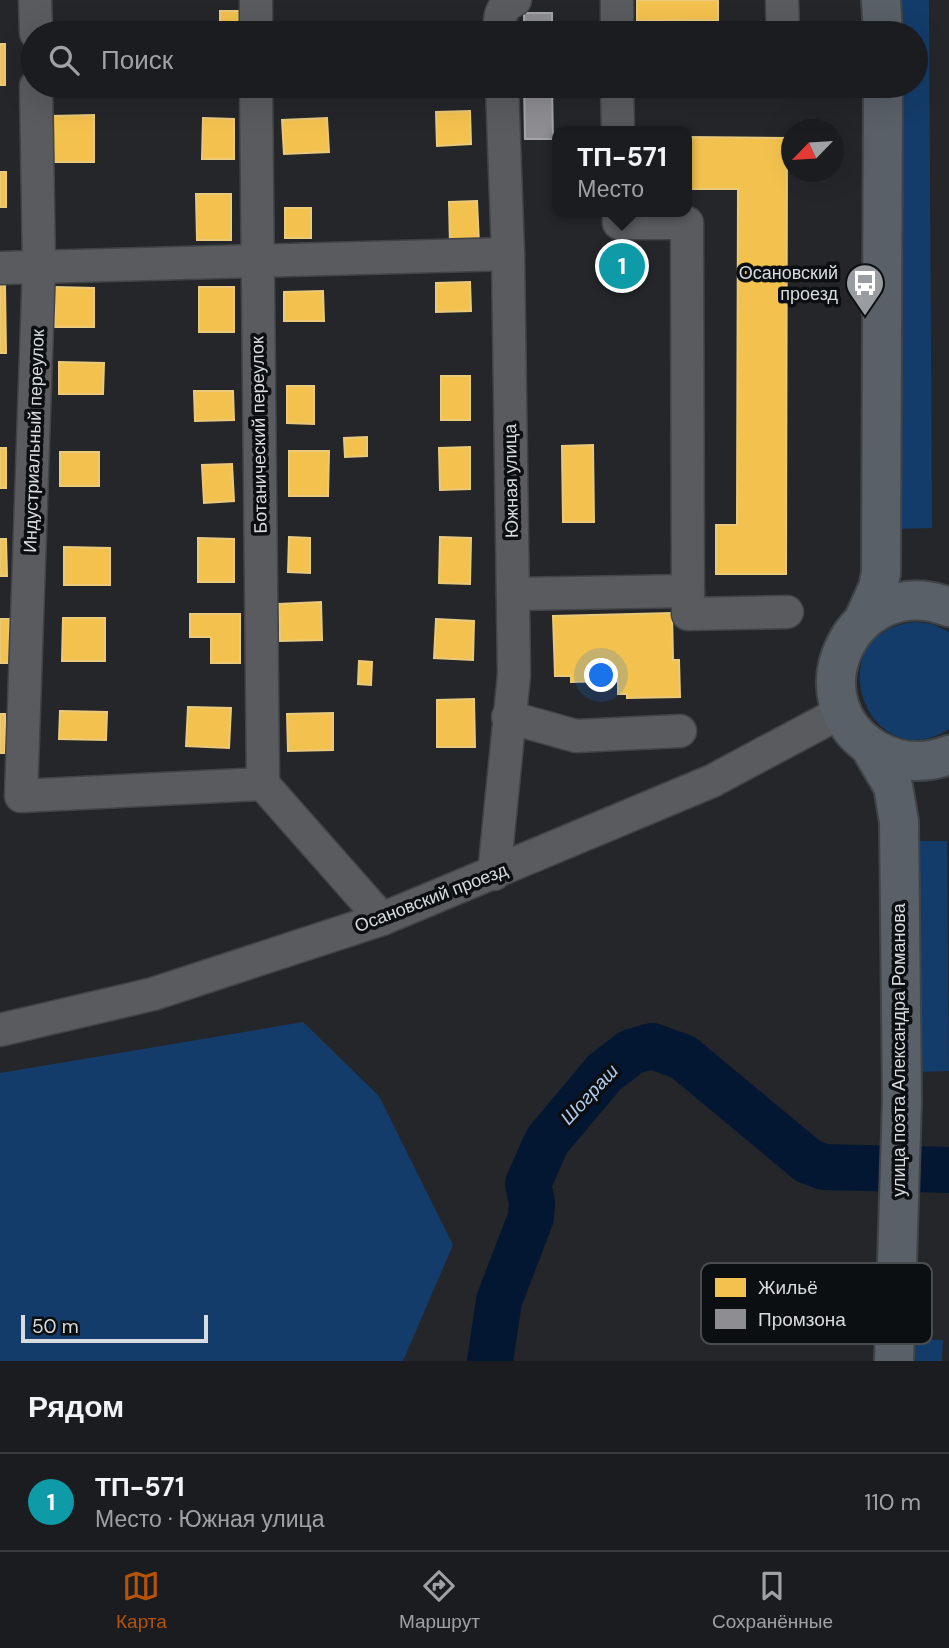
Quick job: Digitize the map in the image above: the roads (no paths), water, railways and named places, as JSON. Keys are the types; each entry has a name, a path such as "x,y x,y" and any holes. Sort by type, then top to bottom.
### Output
{"main road":[{"path":"881,0 882,21"},
{"path":"863,621 878,589 881,573 883,98"},
{"path":"842,711 836,685 837,665 848,638 863,621 882,607 903,601 926,600 949,607"},
{"name":"улица поэта Александра Романова","path":"842,711 855,732 870,747 893,786 899,821 902,1100 897,1263"},
{"path":"870,747 883,754 911,762 949,755"}],"street":[{"path":"35,0 36,21"},
{"path":"256,0 256,21"},
{"path":"617,0 617,21"},
{"path":"782,0 783,21"},
{"name":"Индустриальный переулок","path":"36,98 39,266 21,796 263,784"},
{"name":"Ботанический переулок","path":"256,98 263,784"},
{"name":"Южная улица","path":"494,874 514,674 508,254 502,98"},
{"path":"617,98 618,126"},
{"path":"619,217 619,223 687,223 688,614 787,612"},
{"path":"0,268 258,258 508,254"},
{"path":"513,593 688,591"},
{"name":"Осановский проезд","path":"0,1030 153,994 382,919 712,781 842,711"},
{"path":"508,717 576,736 680,731"},
{"path":"263,784 382,919"}],"waterway":[{"name":"Шограш","path":"490,1361 499,1301 531,1217 532,1202 528,1184 547,1141 604,1073 631,1052 652,1046 683,1057 808,1161 824,1167 949,1170"}],"place":[{"name":"ТП-571","path":"622,266"},
{"name":"Осановский проезд","path":"865,317"}]}
